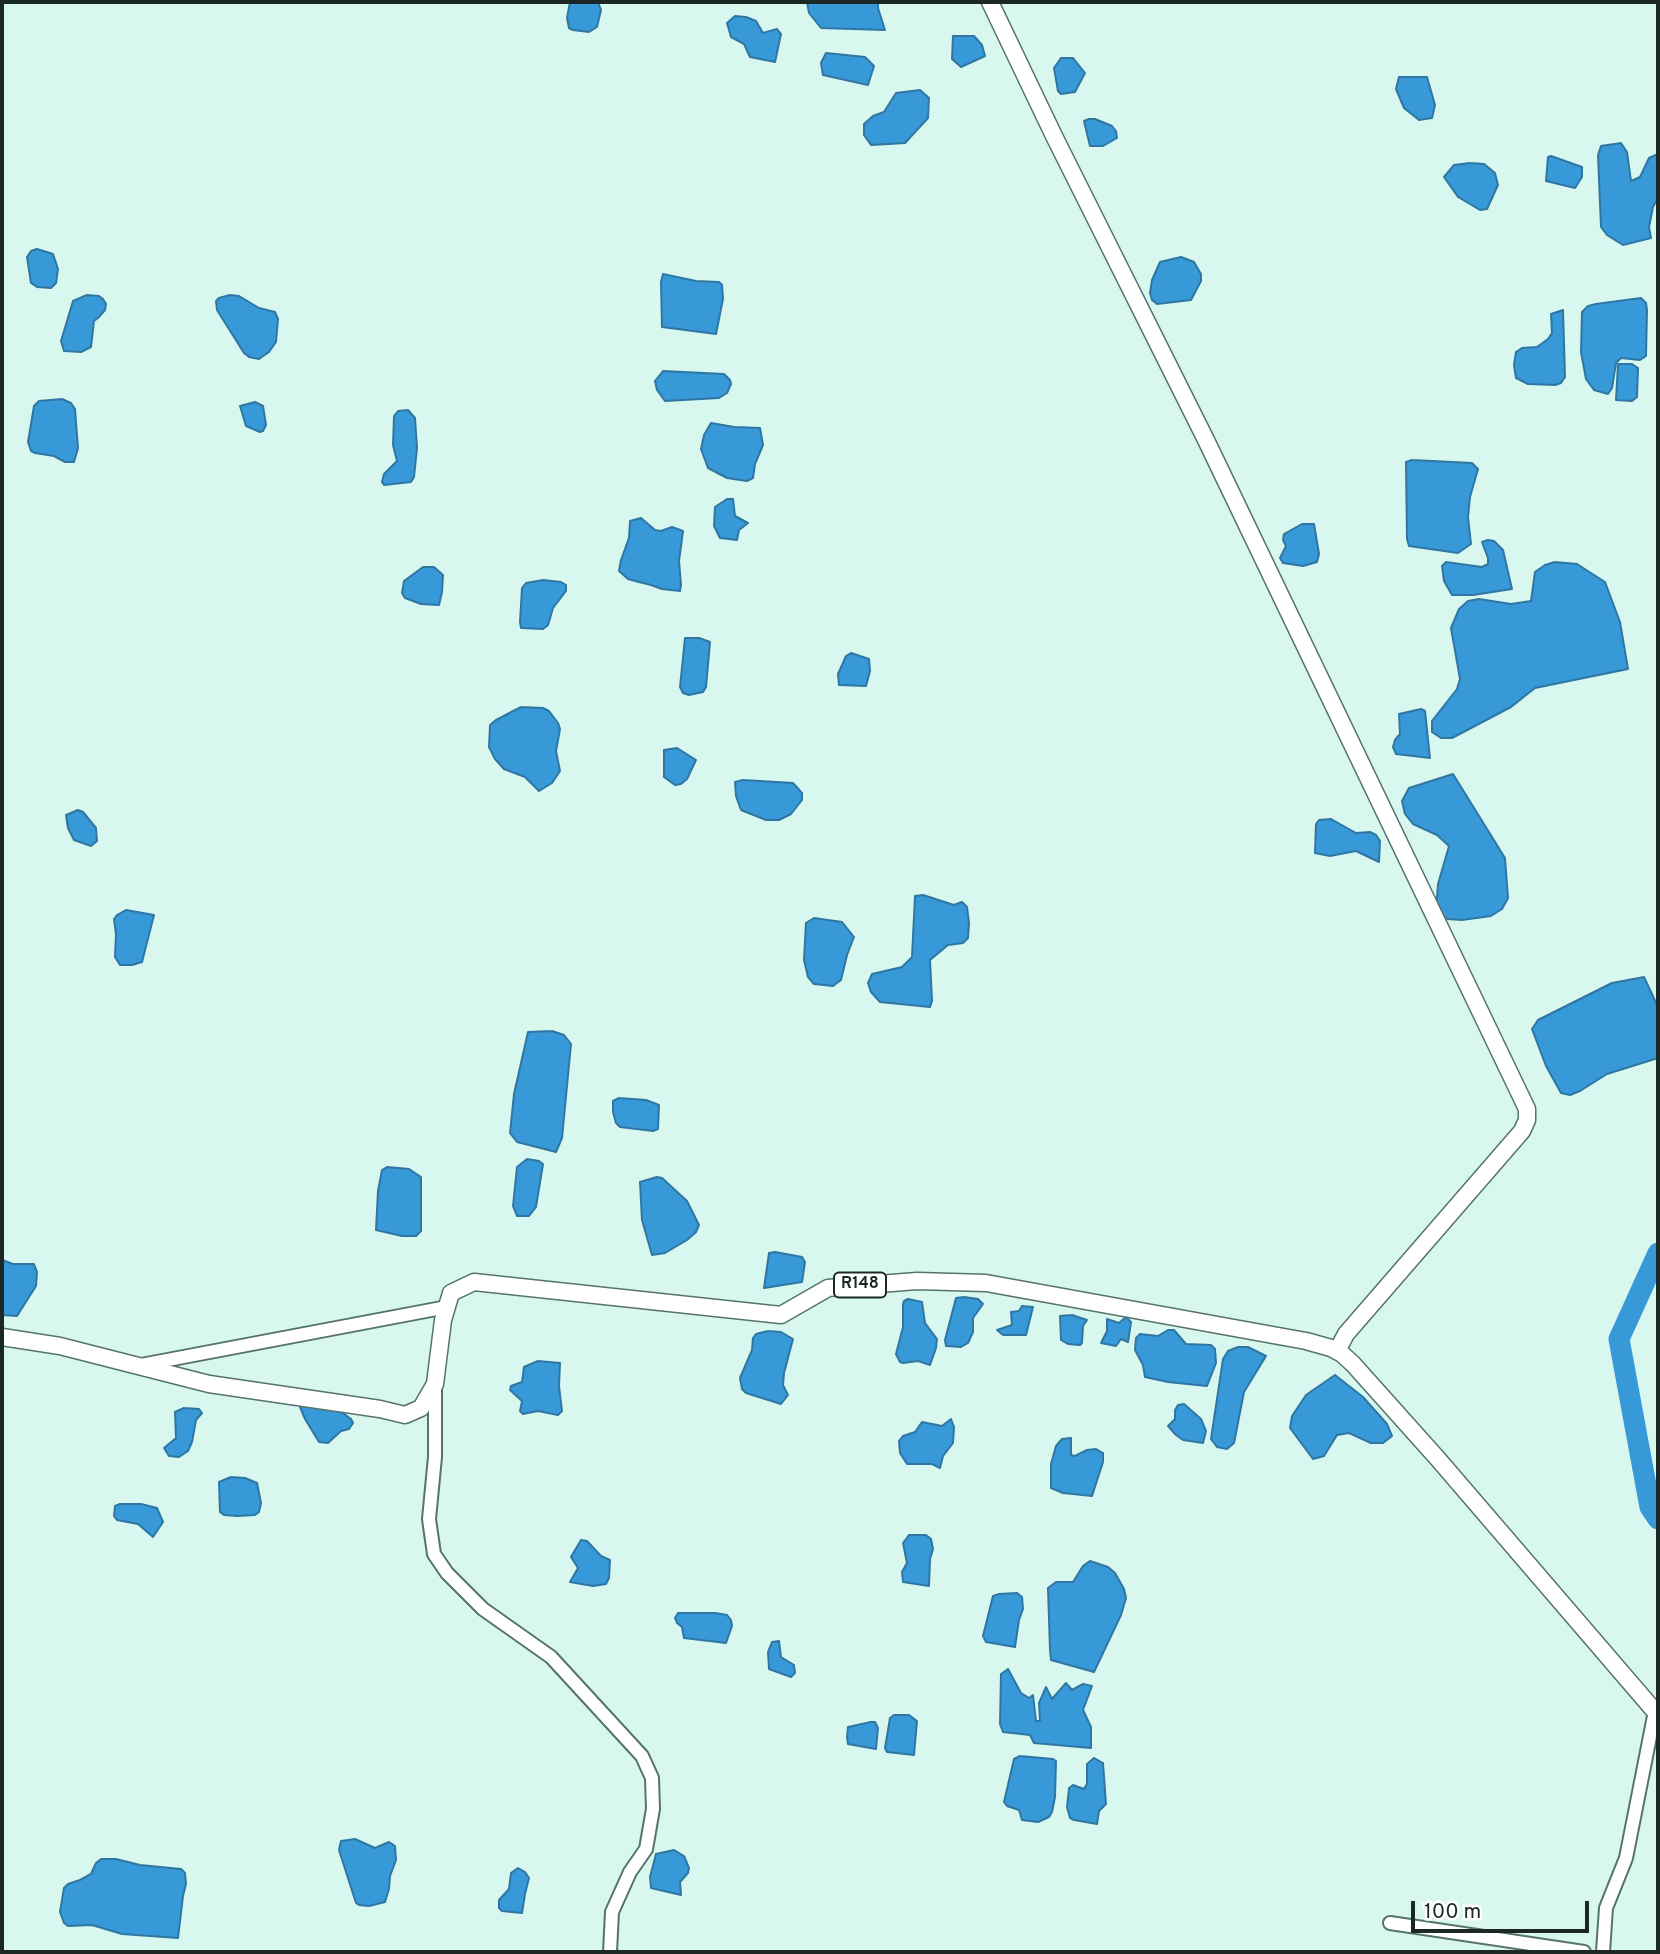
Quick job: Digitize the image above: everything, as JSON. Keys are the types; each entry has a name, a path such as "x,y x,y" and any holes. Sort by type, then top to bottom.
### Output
{"main road":[{"path":"990,2 1212,452 1527,1109 1527,1120 1522,1131 1346,1334 1337,1351"},
{"name":"R148","path":"447,1307 451,1293 474,1282 781,1315 828,1288 917,1281 986,1283 1306,1341 1331,1348 1353,1364 1438,1459 1656,1713"},
{"path":"2,1337 60,1346 209,1384 405,1415 421,1408 435,1384 447,1307"}],"street":[{"path":"137,1366 447,1307"},
{"path":"435,1384 435,1457 429,1519 434,1554 447,1573 483,1609 551,1657 642,1756 652,1778 653,1809 646,1849 629,1872 612,1912 610,1952"},
{"path":"1603,1952 1606,1908 1626,1858 1656,1713"},
{"path":"1390,1923 1584,1952"}],"water":[{"path":"570,2 598,2 601,10 597,27 589,32 569,28 567,18"},
{"path":"807,2 878,2 885,30 821,28 809,13"},
{"path":"735,16 756,21 763,33 777,29 781,34 775,62 750,57 744,44 731,37 727,23"},
{"path":"953,36 974,36 982,45 985,56 961,67 952,59"},
{"path":"826,53 865,57 874,66 868,85 823,75 821,63"},
{"path":"1061,58 1073,58 1085,73 1075,92 1061,94 1058,91 1054,68"},
{"path":"1399,77 1427,77 1435,105 1432,118 1419,120 1404,108 1396,89"},
{"path":"920,90 929,98 928,118 905,143 871,145 864,135 864,124 873,116 884,112 896,93"},
{"path":"1089,119 1112,126 1117,138 1103,146 1090,146 1084,121"},
{"path":"1621,143 1627,152 1631,181 1640,177 1649,158 1658,154 1658,198 1653,207 1649,227 1651,238 1623,245 1607,235 1601,227 1598,155 1601,146"},
{"path":"1548,157 1582,167 1582,177 1575,188 1546,181"},
{"path":"1484,164 1495,173 1498,185 1487,209 1480,210 1458,197 1444,177 1454,165"},
{"path":"37,249 53,254 58,269 56,283 51,288 37,287 31,283 27,257 31,251"},
{"path":"1181,257 1194,262 1201,274 1201,281 1191,300 1157,304 1150,293 1160,262"},
{"path":"663,274 696,281 719,282 722,285 723,299 716,334 662,327"},
{"path":"87,295 99,296 106,304 105,310 94,321 91,347 81,352 64,351 61,341 73,301"},
{"path":"230,295 239,296 259,308 275,312 278,319 276,342 269,352 259,359 244,353 217,310 216,301"},
{"path":"1641,298 1646,303 1647,310 1646,356 1640,360 1621,358 1616,363 1612,388 1608,394 1594,390 1586,379 1581,352 1582,312 1588,306 1596,304"},
{"path":"1563,310 1565,377 1561,383 1528,384 1516,378 1516,352 1522,348 1537,347 1548,339 1552,333 1551,314"},
{"path":"1618,364 1632,364 1638,368 1637,397 1632,401 1616,400"},
{"path":"663,371 724,374 731,384 727,393 719,398 665,401 657,390 655,381"},
{"path":"62,399 71,403 75,409 78,448 74,462 35,453 31,451 28,442 34,406 39,401"},
{"path":"255,402 263,406 266,425 260,432 246,426 240,406"},
{"path":"408,410 415,418 417,448 414,477 411,482 384,485 384,474 397,461 393,445 394,416 398,411"},
{"path":"711,423 760,428 763,445 755,464 753,478 747,481 727,478 708,468 701,449 704,435"},
{"path":"1406,462 1472,463 1478,469 1470,497 1468,517 1471,544 1458,553 1409,546"},
{"path":"727,499 733,499 735,516 748,523 739,530 737,540 720,538 714,526 715,507"},
{"path":"641,518 655,530 672,527 683,531 679,561 680,591 628,579 619,571 629,538 630,521"},
{"path":"1302,524 1314,524 1319,554 1317,562 1303,566 1283,563 1280,558 1286,546 1284,534"},
{"path":"1494,541 1503,550 1512,589 1452,595 1444,581 1442,566 1446,562 1482,567 1488,564 1482,542"},
{"path":"1555,562 1577,564 1605,582 1620,622 1628,669 1535,688 1511,707 1452,738 1441,738 1432,732 1432,721 1457,689 1460,679 1451,628 1459,609 1468,601 1479,599 1511,604 1531,601 1535,572"},
{"path":"423,567 434,567 443,575 439,605 421,604 405,598 402,593 404,581"},
{"path":"543,580 561,582 566,585 566,591 553,608 548,625 543,629 521,628 522,588 526,583"},
{"path":"685,638 699,638 710,642 706,687 703,692 689,695 683,693 680,687"},
{"path":"851,653 869,659 870,671 866,686 839,685 838,674 846,656"},
{"path":"521,707 543,708 549,711 560,729 556,751 560,771 552,783 539,791 525,777 504,769 489,747 490,725"},
{"path":"1421,709 1425,711 1430,758 1396,754 1393,747 1400,734 1399,714"},
{"path":"677,748 696,760 687,779 675,785 664,777 664,750"},
{"path":"1453,774 1505,858 1508,898 1502,909 1491,916 1447,919 1436,911 1438,884 1449,846 1437,835 1413,824 1405,814 1402,801 1409,788"},
{"path":"743,780 793,783 802,793 802,800 791,814 779,820 766,820 741,810 735,782"},
{"path":"78,810 83,812 96,828 97,841 91,846 74,840 68,828 66,815"},
{"path":"1331,819 1356,833 1370,832 1376,835 1380,841 1379,862 1356,851 1330,856 1315,853 1316,824 1319,820"},
{"path":"923,895 954,905 962,902 967,907 968,938 963,943 948,945 930,960 930,1007 880,1002 871,992 868,983 872,974 902,967 912,957 915,896"},
{"path":"126,910 154,915 142,962 120,965 115,957 114,919"},
{"path":"814,918 842,922 854,937 841,980 833,986 814,984 808,977 804,960 806,923"},
{"path":"1644,977 1658,1007 1658,1058 1607,1074 1570,1095 1561,1093 1546,1066 1532,1029 1538,1020 1612,983"},
{"path":"552,1031 564,1035 571,1044 562,1138 556,1152 517,1142 510,1133 514,1094 528,1032"},
{"path":"619,1098 646,1100 659,1105 658,1129 653,1131 620,1127 613,1112 613,1101"},
{"path":"527,1159 543,1164 536,1207 529,1216 517,1216 513,1206 517,1167"},
{"path":"387,1167 409,1169 421,1177 421,1231 416,1236 376,1230 378,1191 382,1170"},
{"path":"662,1178 687,1201 699,1225 687,1240 665,1253 652,1255 642,1220 640,1182"},
{"path":"769,1253 802,1257 805,1262 802,1282 764,1288"},
{"path":"2,1260 13,1264 34,1264 37,1272 36,1286 17,1316 2,1315"},
{"path":"956,1298 978,1299 983,1304 973,1318 973,1332 968,1343 961,1347 946,1346 945,1340"},
{"path":"908,1299 922,1302 925,1323 937,1339 930,1365 918,1361 903,1363 896,1354 903,1327 903,1304"},
{"path":"1022,1306 1033,1307 1026,1335 1003,1335 997,1330 1012,1325 1011,1312 1019,1311"},
{"path":"1072,1315 1087,1320 1083,1326 1080,1345 1061,1340 1060,1316"},
{"path":"1126,1317 1131,1322 1128,1342 1121,1339 1116,1346 1101,1343 1107,1331 1107,1319 1119,1323"},
{"path":"1168,1330 1174,1330 1186,1344 1211,1345 1215,1349 1216,1363 1207,1386 1145,1377 1143,1365 1135,1350 1136,1338 1140,1334 1158,1336"},
{"path":"781,1332 793,1339 784,1373 783,1385 788,1395 781,1404 746,1393 742,1389 740,1378 752,1350 753,1338 756,1334"},
{"path":"1248,1347 1266,1356 1244,1392 1234,1443 1227,1449 1217,1447 1211,1439 1223,1359 1228,1351"},
{"path":"538,1361 560,1363 562,1411 558,1415 538,1411 523,1414 520,1411 522,1401 510,1390 511,1386 522,1382 524,1367"},
{"path":"1335,1375 1363,1397 1387,1424 1392,1436 1383,1443 1371,1443 1349,1433 1337,1435 1324,1456 1313,1459 1290,1428 1292,1416 1306,1395"},
{"path":"303,1404 339,1410 353,1423 349,1429 341,1431 328,1443 319,1442 305,1419 300,1407"},
{"path":"1184,1404 1201,1419 1206,1431 1203,1443 1183,1440 1168,1426 1175,1419 1178,1405"},
{"path":"184,1408 199,1409 202,1413 196,1420 188,1451 179,1457 169,1456 164,1448 176,1438 175,1412"},
{"path":"951,1419 954,1427 953,1443 943,1456 940,1468 932,1464 907,1464 900,1453 899,1441 903,1436 915,1432 922,1422 942,1426"},
{"path":"1071,1438 1071,1455 1096,1449 1103,1453 1103,1462 1092,1496 1063,1493 1051,1488 1051,1464 1056,1446 1062,1439"},
{"path":"231,1477 245,1478 257,1483 261,1503 259,1512 255,1515 224,1515 220,1512 219,1482"},
{"path":"141,1504 157,1508 163,1522 153,1537 138,1524 117,1520 114,1516 115,1506"},
{"path":"909,1535 926,1535 931,1539 933,1549 929,1586 903,1582 902,1572 907,1563 903,1543"},
{"path":"581,1540 587,1541 601,1556 610,1560 606,1584 593,1586 570,1582 578,1568 571,1557"},
{"path":"1090,1561 1108,1567 1115,1573 1126,1598 1121,1615 1094,1672 1051,1660 1050,1650 1048,1588 1056,1582 1073,1582 1083,1566"},
{"path":"1017,1593 1022,1597 1023,1609 1015,1647 986,1642 983,1636 993,1596"},
{"path":"678,1613 727,1615 732,1626 726,1643 684,1638 682,1627 675,1618"},
{"path":"779,1641 781,1657 794,1665 795,1673 791,1677 769,1669 768,1652 772,1642"},
{"path":"1008,1669 1021,1693 1029,1698 1033,1695 1036,1721 1040,1721 1039,1703 1046,1687 1052,1699 1066,1683 1072,1690 1083,1684 1092,1686 1083,1710 1091,1727 1091,1748 1034,1743 1030,1735 1003,1732 1000,1724 1001,1674"},
{"path":"894,1715 909,1715 917,1721 914,1755 887,1752 885,1748 890,1718"},
{"path":"875,1722 878,1728 876,1749 848,1744 848,1727"},
{"path":"1020,1756 1056,1761 1052,1812 1049,1817 1038,1822 1022,1820 1019,1810 1007,1806 1004,1802 1014,1759"},
{"path":"1094,1758 1103,1763 1106,1804 1099,1811 1097,1824 1070,1818 1067,1807 1069,1788 1073,1785 1084,1789 1087,1784 1087,1764"},
{"path":"355,1839 375,1848 389,1842 395,1846 396,1860 385,1902 369,1906 356,1903 339,1850 341,1841"},
{"path":"674,1850 684,1856 689,1868 680,1882 681,1895 651,1888 650,1877 656,1854"},
{"path":"101,1859 181,1869 185,1873 186,1884 178,1938 122,1934 92,1925 68,1926 64,1923 60,1912 64,1888 91,1874"},
{"path":"518,1868 529,1878 522,1913 502,1911 499,1908 499,1900 509,1889 511,1873"}],"waterway":[{"path":"1658,1253 1619,1339 1650,1507 1658,1519"}]}
